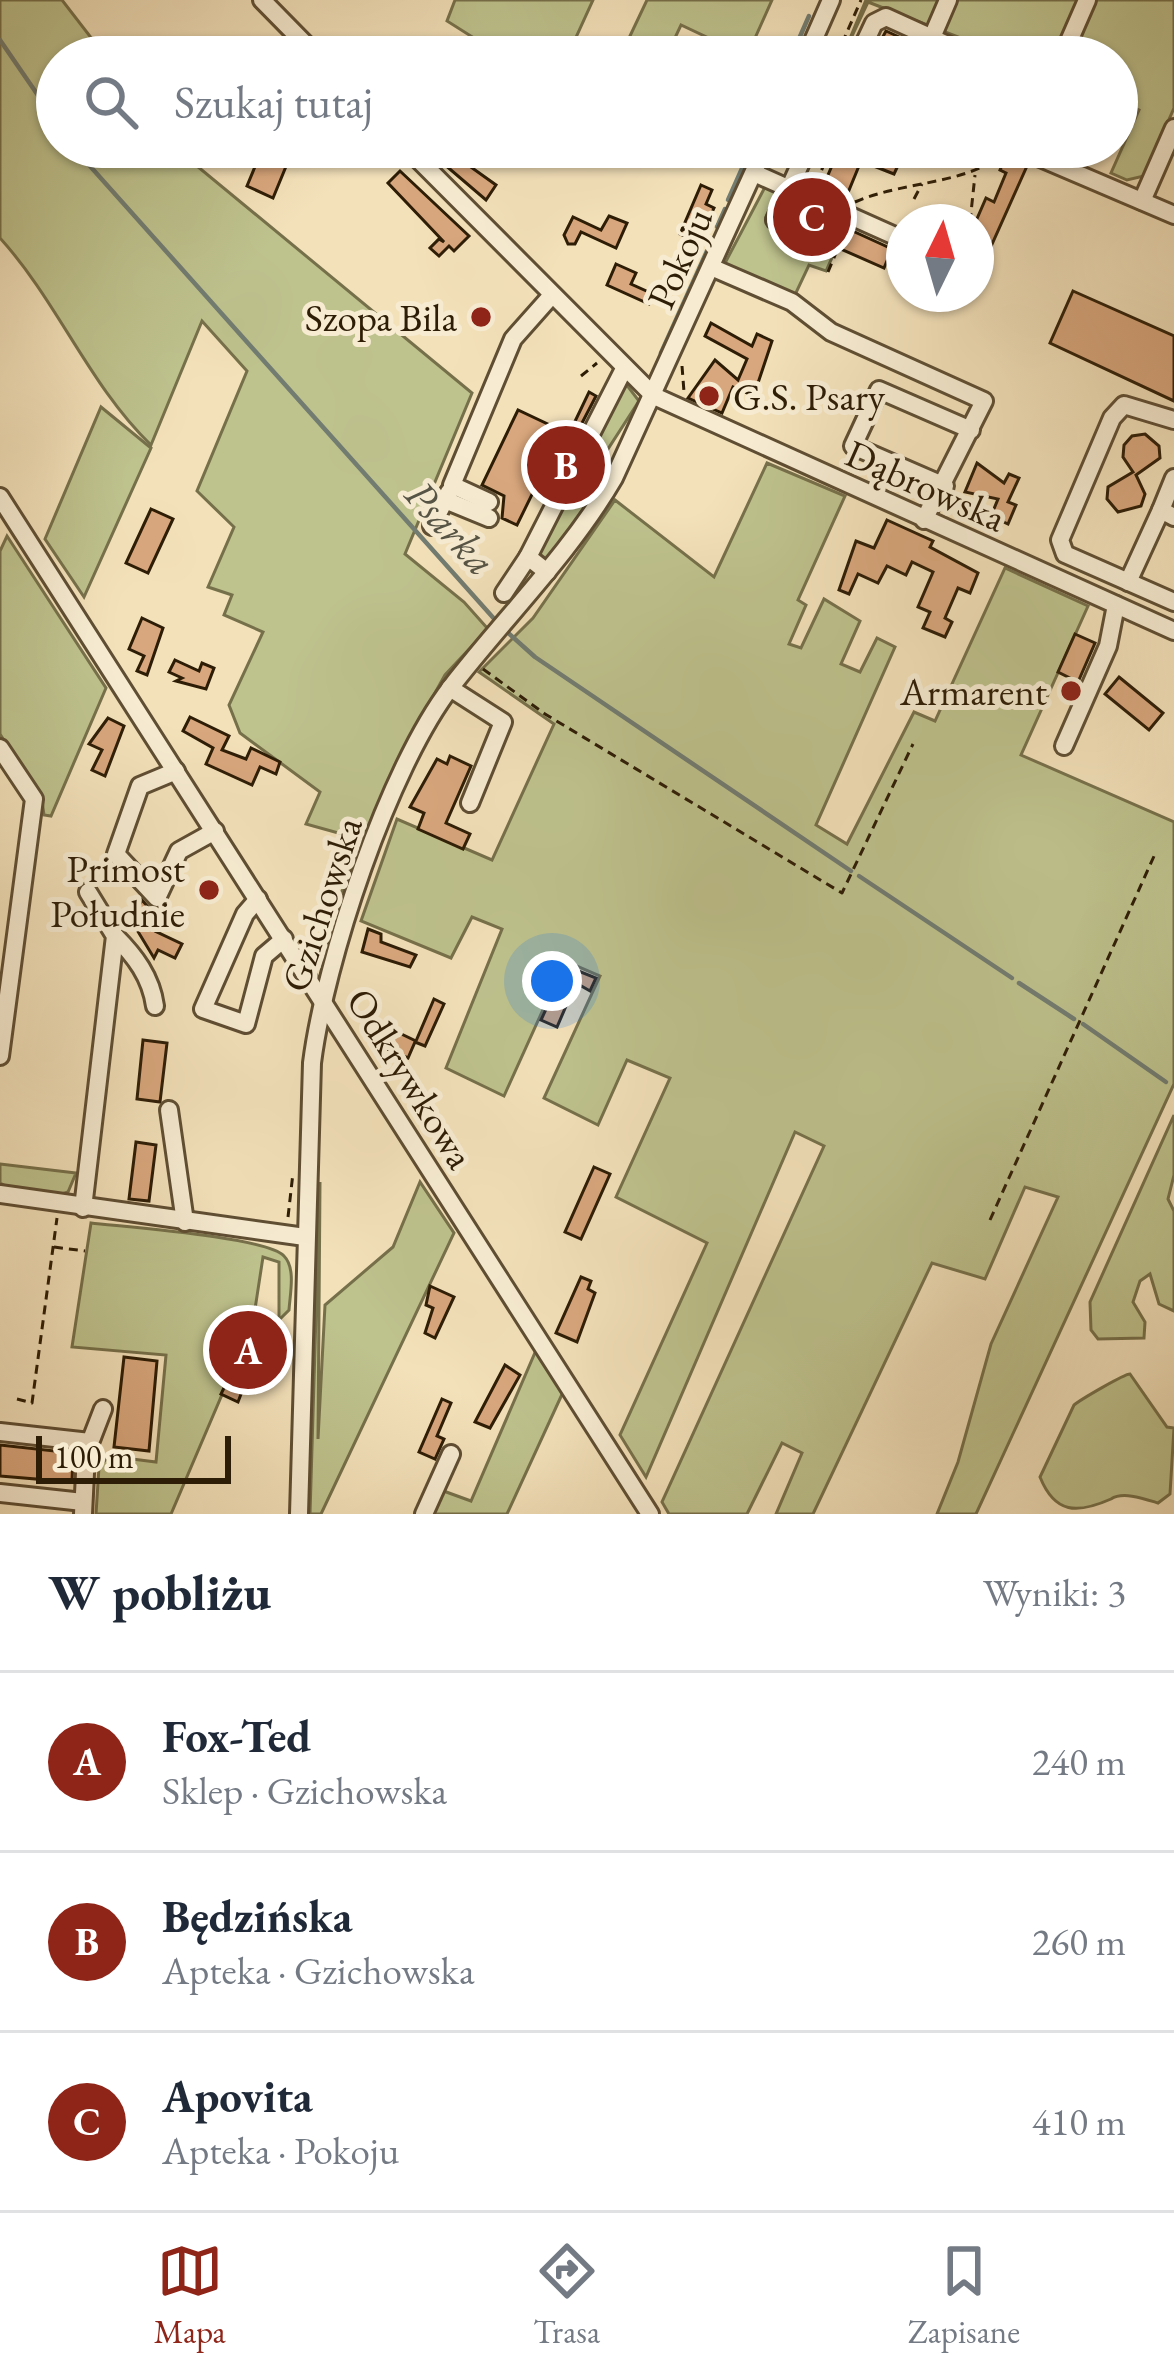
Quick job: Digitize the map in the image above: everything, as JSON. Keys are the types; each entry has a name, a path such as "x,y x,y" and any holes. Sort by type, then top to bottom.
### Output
{"street":[{"path":"262,0 297,36"},
{"path":"818,36 831,0"},
{"path":"868,36 874,23 886,17 933,35 948,0"},
{"path":"1071,36 1087,0"},
{"path":"1142,201 1174,128"},
{"name":"Dąbrowska","path":"427,168 654,396 1174,632"},
{"name":"Pokoju","path":"654,396 756,168"},
{"path":"782,215 799,192 804,168"},
{"path":"1047,168 1174,215"},
{"path":"754,172 886,232"},
{"path":"711,268 792,302 831,332 984,401 924,520"},
{"path":"432,526 518,330 551,295"},
{"path":"503,593 528,557 624,369"},
{"path":"945,486 853,446 878,389 971,430"},
{"name":"Gzichowska","path":"299,1514 312,1063 322,1000 390,798 428,720 586,525 654,396"},
{"path":"1174,420 1124,405 1112,418 1060,540 1065,554 1174,602"},
{"path":"1128,582 1167,513 1174,478"},
{"path":"448,493 489,510"},
{"name":"Odkrywkowa","path":"0,497 650,1514"},
{"path":"528,557 548,572"},
{"path":"1064,746 1108,646 1116,605"},
{"path":"454,691 502,722 470,803"},
{"path":"0,748 34,800 0,1056"},
{"path":"176,772 140,786 116,854 157,898 179,851 214,831"},
{"path":"88,892 115,936 133,954 152,988 155,1006"},
{"path":"258,899 245,914 203,1009 246,1024 264,956 284,939"},
{"path":"83,1208 115,936"},
{"path":"170,1110 185,1222"},
{"path":"0,1194 305,1237"},
{"path":"0,1493 83,1508 90,1442 103,1409"},
{"path":"0,1432 90,1442"},
{"path":"424,1514 451,1454"}],"path":[{"path":"846,36 861,0"},
{"path":"782,215 817,168"},
{"path":"837,210 892,186 982,168"},
{"path":"972,204 975,173"},
{"path":"914,199 924,181"},
{"path":"782,215 808,218"},
{"path":"782,215 793,230 838,249 828,272"},
{"path":"678,361 682,399"},
{"path":"454,691 482,656 545,714 842,893 914,744"},
{"path":"990,1220 1155,854"},
{"path":"279,1224 288,1219 294,1156"},
{"path":"16,1400 32,1403 58,1204"},
{"path":"53,1247 85,1251"}],"green space":[{"path":"0,0 62,0 90,36 36,36 36,168 199,168 472,393 405,554 464,602 488,629 445,675 396,763 332,948 318,960 360,839 306,824 320,792 240,733 229,705 263,632 224,615 232,595 208,587 234,527 197,491 247,371 202,321 151,445 109,396 0,238"},
{"path":"455,0 593,0 577,36 471,36 447,21"},
{"path":"647,0 772,0 756,36 704,36 681,25 676,36 630,36"},
{"path":"866,0 1174,0 1174,108 1144,176 1127,180 1111,173 1113,168 1138,168 1138,36 956,36 868,2 851,36"},
{"path":"765,187 777,190 766,217 779,223 787,219 792,231 835,251 826,271 809,265 794,297 724,265"},
{"path":"623,380 639,401 599,463 584,514 547,561 537,558"},
{"path":"101,407 151,448 84,597 45,539"},
{"path":"767,463 845,496 798,600 806,605 789,644 801,648 824,599 860,621 841,664 860,672 877,638 895,647 816,825 847,844 914,712 935,721 1005,568 1088,606 1021,755 1174,822 1174,1084 976,1514 937,1514 958,1462 991,1344 1058,1197 1025,1187 985,1279 932,1263 813,1514 776,1514 802,1453 782,1443 747,1514 669,1514 662,1502 824,1146 795,1132 646,1477 620,1435 707,1243 616,1197 670,1078 627,1060 598,1125 544,1098 600,976 565,961 504,1096 446,1068 502,929 472,917 451,958 361,921 397,819 492,860 554,724 479,672 533,618 615,500 714,577"},
{"path":"7,536 106,688 51,816 44,815 42,801 0,734 0,551"},
{"path":"1174,1115 1174,1175 1168,1199 1174,1211 1174,1311 1159,1304 1150,1274 1140,1281 1133,1302 1145,1322 1144,1338 1098,1339 1091,1330 1090,1302"},
{"path":"0,1164 76,1173 68,1192 33,1194 0,1183"},
{"path":"320,1182 318,1439 325,1305 393,1247 420,1182 454,1233 321,1514 310,1514"},
{"path":"91,1223 251,1243 284,1256 290,1267 289,1310 279,1320 279,1262 263,1257 253,1322 171,1514 96,1514 99,1467 109,1456 156,1462 166,1355 72,1347"},
{"path":"537,1348 564,1390 507,1514 427,1514 438,1489 471,1501"},
{"path":"1130,1374 1167,1427 1174,1428 1170,1494 1158,1503 1122,1496 1088,1507 1060,1504 1040,1477 1074,1405"}],"building":[{"path":"254,168 285,168 273,198 247,186"},
{"path":"449,168 472,168 496,185 486,200"},
{"path":"831,168 858,168 845,200 822,189"},
{"path":"1001,168 1026,168 994,240 994,204 983,204 986,198 994,202 1006,173"},
{"path":"400,171 469,236 454,251 449,246 439,256 430,248 439,239 444,242 388,183"},
{"path":"701,185 712,190 706,204 714,208 698,243 680,234"},
{"path":"811,212 886,246 886,263 884,268 802,232"},
{"path":"609,216 627,223 616,248 581,232 575,244 568,244 564,235 573,217 601,230"},
{"path":"616,264 636,273 631,284 653,294 649,304 607,285"},
{"path":"1073,291 1174,336 1174,401 1050,343"},
{"path":"711,323 752,346 757,334 772,341 756,389 745,386 752,395 733,387 722,413 688,398 715,360 738,380 747,359 705,336"},
{"path":"589,392 596,396 554,477 543,472 517,525 502,518 504,496 482,485 518,410 569,434"},
{"path":"1145,434 1159,446 1160,458 1136,475 1145,494 1141,506 1118,512 1107,499 1108,487 1133,472 1123,457 1124,445 1132,436"},
{"path":"977,463 1004,483 1009,474 1019,478 1008,502 1016,505 1008,524 991,516 998,499 965,492"},
{"path":"151,509 173,519 148,573 126,563"},
{"path":"887,520 933,541 930,547 978,573 970,593 958,588 945,618 952,622 945,637 923,628 930,612 918,607 933,572 912,562 906,575 887,566 878,583 858,574 849,594 839,590 856,541 874,548"},
{"path":"142,618 163,628 147,675 137,671 144,656 129,649"},
{"path":"1075,634 1095,643 1078,682 1058,672"},
{"path":"175,660 199,671 202,663 214,668 206,689 176,681 182,678 169,672"},
{"path":"1119,677 1163,713 1149,730 1105,694"},
{"path":"190,717 229,736 222,750 246,759 251,748 280,762 276,774 260,767 252,785 206,764 213,748 183,731"},
{"path":"108,718 124,726 105,776 92,770 102,750 89,744"},
{"path":"450,756 471,766 446,823 470,834 463,849 418,829 424,813 410,807 437,759 447,764"},
{"path":"142,900 165,927 157,932 182,944 175,958 158,950 154,958 131,920"},
{"path":"368,929 381,934 381,942 416,955 410,967 362,952"},
{"path":"566,966 596,978 590,991 576,983 557,1027 541,1020"},
{"path":"434,999 444,1004 425,1046 415,1042 408,1058 387,1049 395,1031 416,1041"},
{"path":"143,1040 167,1043 160,1102 137,1099"},
{"path":"136,1142 156,1145 149,1201 129,1199"},
{"path":"594,1167 610,1174 581,1239 565,1232"},
{"path":"581,1277 591,1281 588,1289 595,1293 577,1342 556,1333"},
{"path":"430,1286 454,1297 435,1338 425,1333 433,1308 426,1305"},
{"path":"253,1328 264,1334 238,1402 221,1394"},
{"path":"124,1357 157,1361 149,1451 114,1447"},
{"path":"505,1365 520,1375 490,1428 475,1422"},
{"path":"442,1399 451,1403 437,1436 444,1439 435,1459 419,1452"},
{"path":"0,1445 73,1453 72,1482 0,1476"}],"waterway":[{"path":"800,36 809,16"},
{"name":"Psarka","path":"0,40 36,92"},
{"name":"Psarka","path":"92,168 497,622"},
{"path":"728,200 742,168"},
{"path":"717,227 725,209"},
{"path":"661,353 707,251"},
{"name":"Psarka","path":"505,630 535,657 851,871"},
{"name":"Psarka","path":"859,876 1012,978"},
{"name":"Psarka","path":"1019,983 1074,1019"},
{"name":"Psarka","path":"1083,1024 1166,1082"}],"place":[{"name":"Apovita","path":"812,217"},
{"name":"Szopa Bila","path":"481,317"},
{"name":"G.S. Psary","path":"709,396"},
{"name":"Będzińska","path":"566,465"},
{"name":"Armarent","path":"1071,691"},
{"name":"Primost Południe","path":"209,890"},
{"name":"Fox-Ted","path":"248,1350"}]}
